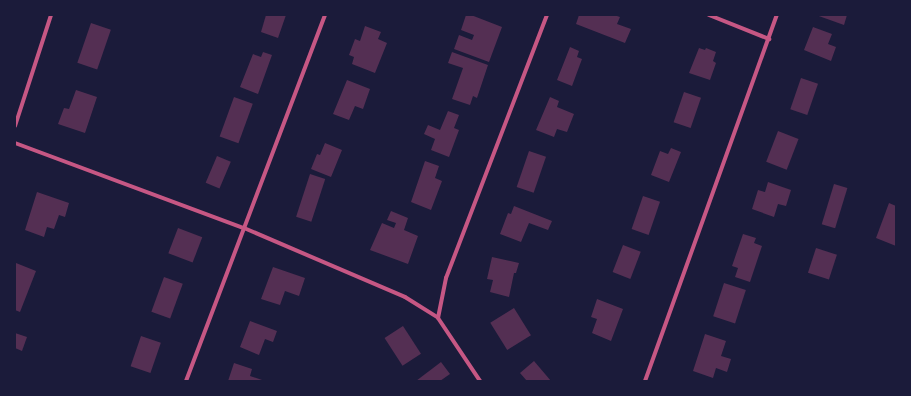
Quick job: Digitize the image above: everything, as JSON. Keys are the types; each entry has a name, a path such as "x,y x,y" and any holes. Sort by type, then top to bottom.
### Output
{"street":[{"path":"15,126 51,15"},
{"path":"186,381 325,15"},
{"path":"438,318 446,278 547,15"},
{"path":"709,15 769,39"},
{"path":"645,381 777,15"},
{"path":"15,143 244,228 405,297 438,318 480,381"}],"building":[{"path":"266,15 286,15 278,38 261,32"},
{"path":"466,15 471,15 502,27 489,62 454,49 459,35 472,40 474,35 461,30"},
{"path":"579,15 614,15 620,17 617,24 631,29 625,43 576,24"},
{"path":"816,15 847,15 844,25"},
{"path":"91,23 111,30 97,70 77,63"},
{"path":"365,26 381,32 378,39 387,43 375,73 352,64 354,57 349,55 355,39 360,41"},
{"path":"813,27 832,34 828,44 836,47 831,61 804,50"},
{"path":"570,47 579,51 577,57 582,59 572,86 557,80"},
{"path":"699,48 705,50 706,48 716,52 713,61 716,63 710,80 689,73"},
{"path":"263,52 272,55 258,94 240,87 253,54 261,57"},
{"path":"452,52 488,65 477,98 473,96 470,105 452,99 463,68 448,63"},
{"path":"801,78 818,84 807,115 790,109"},
{"path":"347,80 370,89 363,109 355,106 349,120 333,114"},
{"path":"76,90 97,97 85,133 58,124 64,108 69,109"},
{"path":"684,92 701,98 691,128 674,122"},
{"path":"234,97 253,104 238,143 220,136"},
{"path":"550,97 559,101 557,107 574,114 567,132 557,129 554,137 536,130"},
{"path":"448,111 459,115 454,128 459,130 449,157 431,150 435,139 424,134 428,125 440,130"},
{"path":"778,131 799,139 787,170 766,162"},
{"path":"325,143 342,150 331,177 311,169 317,154 320,155"},
{"path":"671,148 681,152 669,182 651,175 660,151 668,154"},
{"path":"529,151 546,157 534,193 517,187"},
{"path":"217,156 231,162 219,189 206,183"},
{"path":"425,161 439,166 435,178 442,181 431,210 411,202"},
{"path":"310,174 325,179 311,222 296,217"},
{"path":"768,182 791,190 786,206 778,204 774,217 752,209 758,190 765,192"},
{"path":"834,184 847,188 835,228 822,224"},
{"path":"37,192 69,203 65,217 59,215 54,229 47,227 44,237 25,230"},
{"path":"643,196 660,202 649,235 632,229"},
{"path":"889,203 896,206 896,246 876,238"},
{"path":"514,206 552,221 548,230 529,223 521,242 500,234 508,213 511,214"},
{"path":"391,211 408,218 404,230 418,236 408,264 370,250 382,223 394,228 396,223 387,220"},
{"path":"178,228 202,237 193,263 168,253"},
{"path":"743,234 756,238 754,243 762,246 750,282 735,277 738,268 732,266"},
{"path":"623,245 641,252 630,279 613,272"},
{"path":"816,248 837,255 829,280 808,273"},
{"path":"492,257 519,263 516,273 514,273 509,297 490,292 493,280 487,279"},
{"path":"16,263 36,271 20,312 15,310"},
{"path":"273,267 305,278 299,296 285,291 280,305 261,299"},
{"path":"164,277 183,284 170,319 151,312"},
{"path":"724,283 746,290 735,323 713,316"},
{"path":"597,299 623,309 611,341 592,333 597,319 591,317"},
{"path":"514,308 531,335 507,350 490,323"},
{"path":"250,321 277,331 273,342 265,339 259,355 240,347"},
{"path":"403,326 421,354 403,366 385,338"},
{"path":"15,333 27,337 22,351 15,348"},
{"path":"705,334 726,341 721,356 731,359 727,372 716,368 713,378 693,371"},
{"path":"141,336 161,343 150,373 131,366"},
{"path":"534,361 551,381 527,381 520,373"},
{"path":"441,362 450,374 440,381 416,381"},
{"path":"234,363 252,369 250,376 265,381 228,381"}]}
